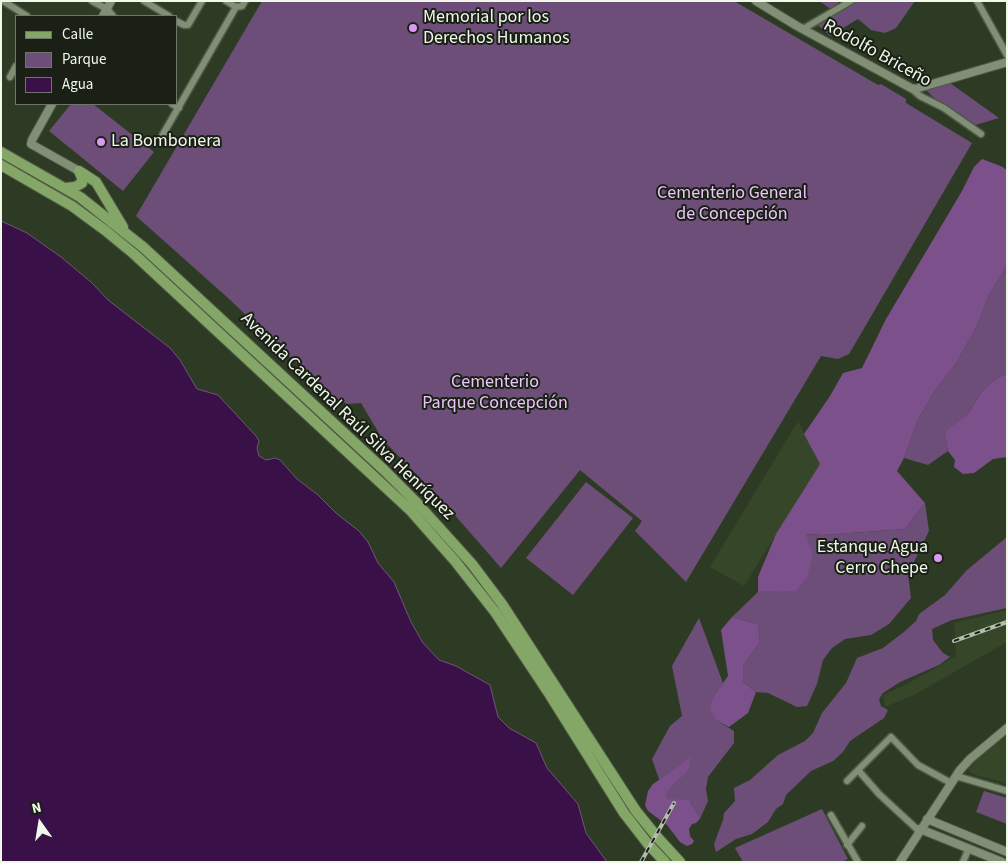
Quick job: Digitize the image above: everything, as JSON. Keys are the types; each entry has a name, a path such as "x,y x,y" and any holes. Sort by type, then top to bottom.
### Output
{"main road":[{"name":"Avenida Cardenal Raúl Silva Henríquez","path":"1,152 80,197 127,234 417,502 483,578 515,623 636,811 680,862"},
{"name":"Avenida Cardenal Raúl Silva Henríquez","path":"1,165 72,206 134,254 415,516 454,560 489,605 524,656 624,813 665,862"},
{"path":"65,188 75,187 82,183 79,171"},
{"path":"79,171 96,182 127,234"}],"street":[{"path":"92,1 105,13 111,1"},
{"path":"144,1 167,15"},
{"path":"178,23 188,25 202,1"},
{"path":"226,1 236,7 242,6 245,1"},
{"name":"Rodolfo Briceño","path":"756,1 803,29 912,88 920,96 944,108 981,134"},
{"path":"803,29 851,1"},
{"path":"977,1 1007,55"},
{"path":"3,4 25,15"},
{"path":"158,144 236,7"},
{"path":"912,88 1007,62"},
{"path":"10,76 15,68"},
{"path":"51,105 31,144 79,171"},
{"path":"174,105 179,108"},
{"path":"900,862 956,776 970,759 1007,728"},
{"path":"847,781 891,737 918,765 951,783"},
{"path":"858,770 879,794 920,830 1002,862"},
{"path":"956,776 1007,791"},
{"path":"831,815 858,862"},
{"path":"927,819 1007,852"},
{"path":"847,845 862,826"},
{"path":"963,862 969,848"}],"shaded area":[{"path":"982,159 1003,167 1007,171 1007,265 988,297 978,324 957,362 933,394 918,420 904,458 897,471 925,503 905,529 823,535 806,534 813,555 807,578 796,591 758,592 758,577 776,534 820,464 804,434 843,373 862,368 886,319 962,191 974,167"},
{"path":"1007,373 1007,457 993,459 974,473 963,474 954,467 955,460 948,451 946,431 967,415 982,391 993,381"},
{"path":"798,421 820,464 744,586 710,567"},
{"path":"1007,610 1007,642 914,695 885,707 883,695 907,684 956,656 954,623"},
{"path":"732,617 758,624 760,642 743,666 743,682 756,692 748,713 729,727 716,720 710,708 713,697 728,676 721,630"},
{"path":"1007,733 1007,783 972,774 966,768"},
{"path":"690,757 689,768 665,795 668,799 689,800 700,819 692,824 689,829 690,836 694,841 687,846 680,842 667,825 648,811 645,805 648,791 653,784"}],"green space":[{"path":"262,1 734,1 878,85 881,84 906,99 906,103 972,143 849,354 838,359 821,356 686,582 635,531 642,521 580,470 501,568 446,505 383,440 361,403 347,404 330,395 228,298 136,216"},
{"path":"819,1 839,1 836,6 844,1 915,1 896,28 885,33 871,30 858,19 830,36 811,19 831,9"},
{"path":"950,83 999,118 972,126 944,108 926,90"},
{"name":"La Bombonera","path":"70,105 94,105 154,152 123,191 49,131"},
{"path":"1007,265 1007,373 993,381 982,391 967,415 946,440 948,451 928,465 904,458 918,420 933,394 957,362 978,324 988,297"},
{"path":"586,482 633,518 573,595 526,558"},
{"path":"925,503 929,531 908,574 911,598 889,624 871,635 845,639 832,648 823,660 817,684 807,706 797,707 768,693 756,692 743,682 743,666 760,642 758,624 732,617 758,592 796,590 805,534 823,535 905,529"},
{"path":"1007,537 1007,608 952,620 932,629 933,640 943,653 950,657 939,665 900,682 883,693 879,699 881,706 888,710 884,718 850,741 843,752 833,761 811,771 786,795 783,804 776,809 768,822 752,834 736,839 716,852 714,844 724,813 735,801 734,788 750,780 778,755 805,741 813,733 822,713 846,683 857,658 883,648 905,631 916,621 919,614 945,595 967,570"},
{"path":"699,618 723,683 713,697 716,720 734,731 734,743 708,777 706,789 708,801 700,819 693,810 692,804 668,799 665,796 652,759 670,726 682,716 672,666"},
{"path":"984,791 1007,798 1007,824 976,812"},
{"path":"822,809 848,859 842,862 743,862 735,848"}],"water":[{"path":"1,221 27,233 61,257 92,283 108,300 170,348 180,360 197,389 218,395 256,436 259,441 257,448 259,456 266,460 275,458 280,460 297,479 359,531 368,542 378,563 394,582 411,622 423,643 439,660 456,666 490,685 498,717 509,728 536,743 547,768 578,804 586,833 607,862 1,862"}],"railway":[{"path":"954,641 1007,622"},
{"path":"641,862 674,803"}],"place":[{"name":"Memorial por los Derechos Humanos","path":"413,28"},
{"name":"La Bombonera","path":"101,142"},
{"name":"Estanque Agua Cerro Chepe","path":"938,558"}],"park label":[{"name":"Cementerio General de Concepción","path":"732,204"},
{"name":"Cementerio Parque Concepción","path":"495,393"}]}
